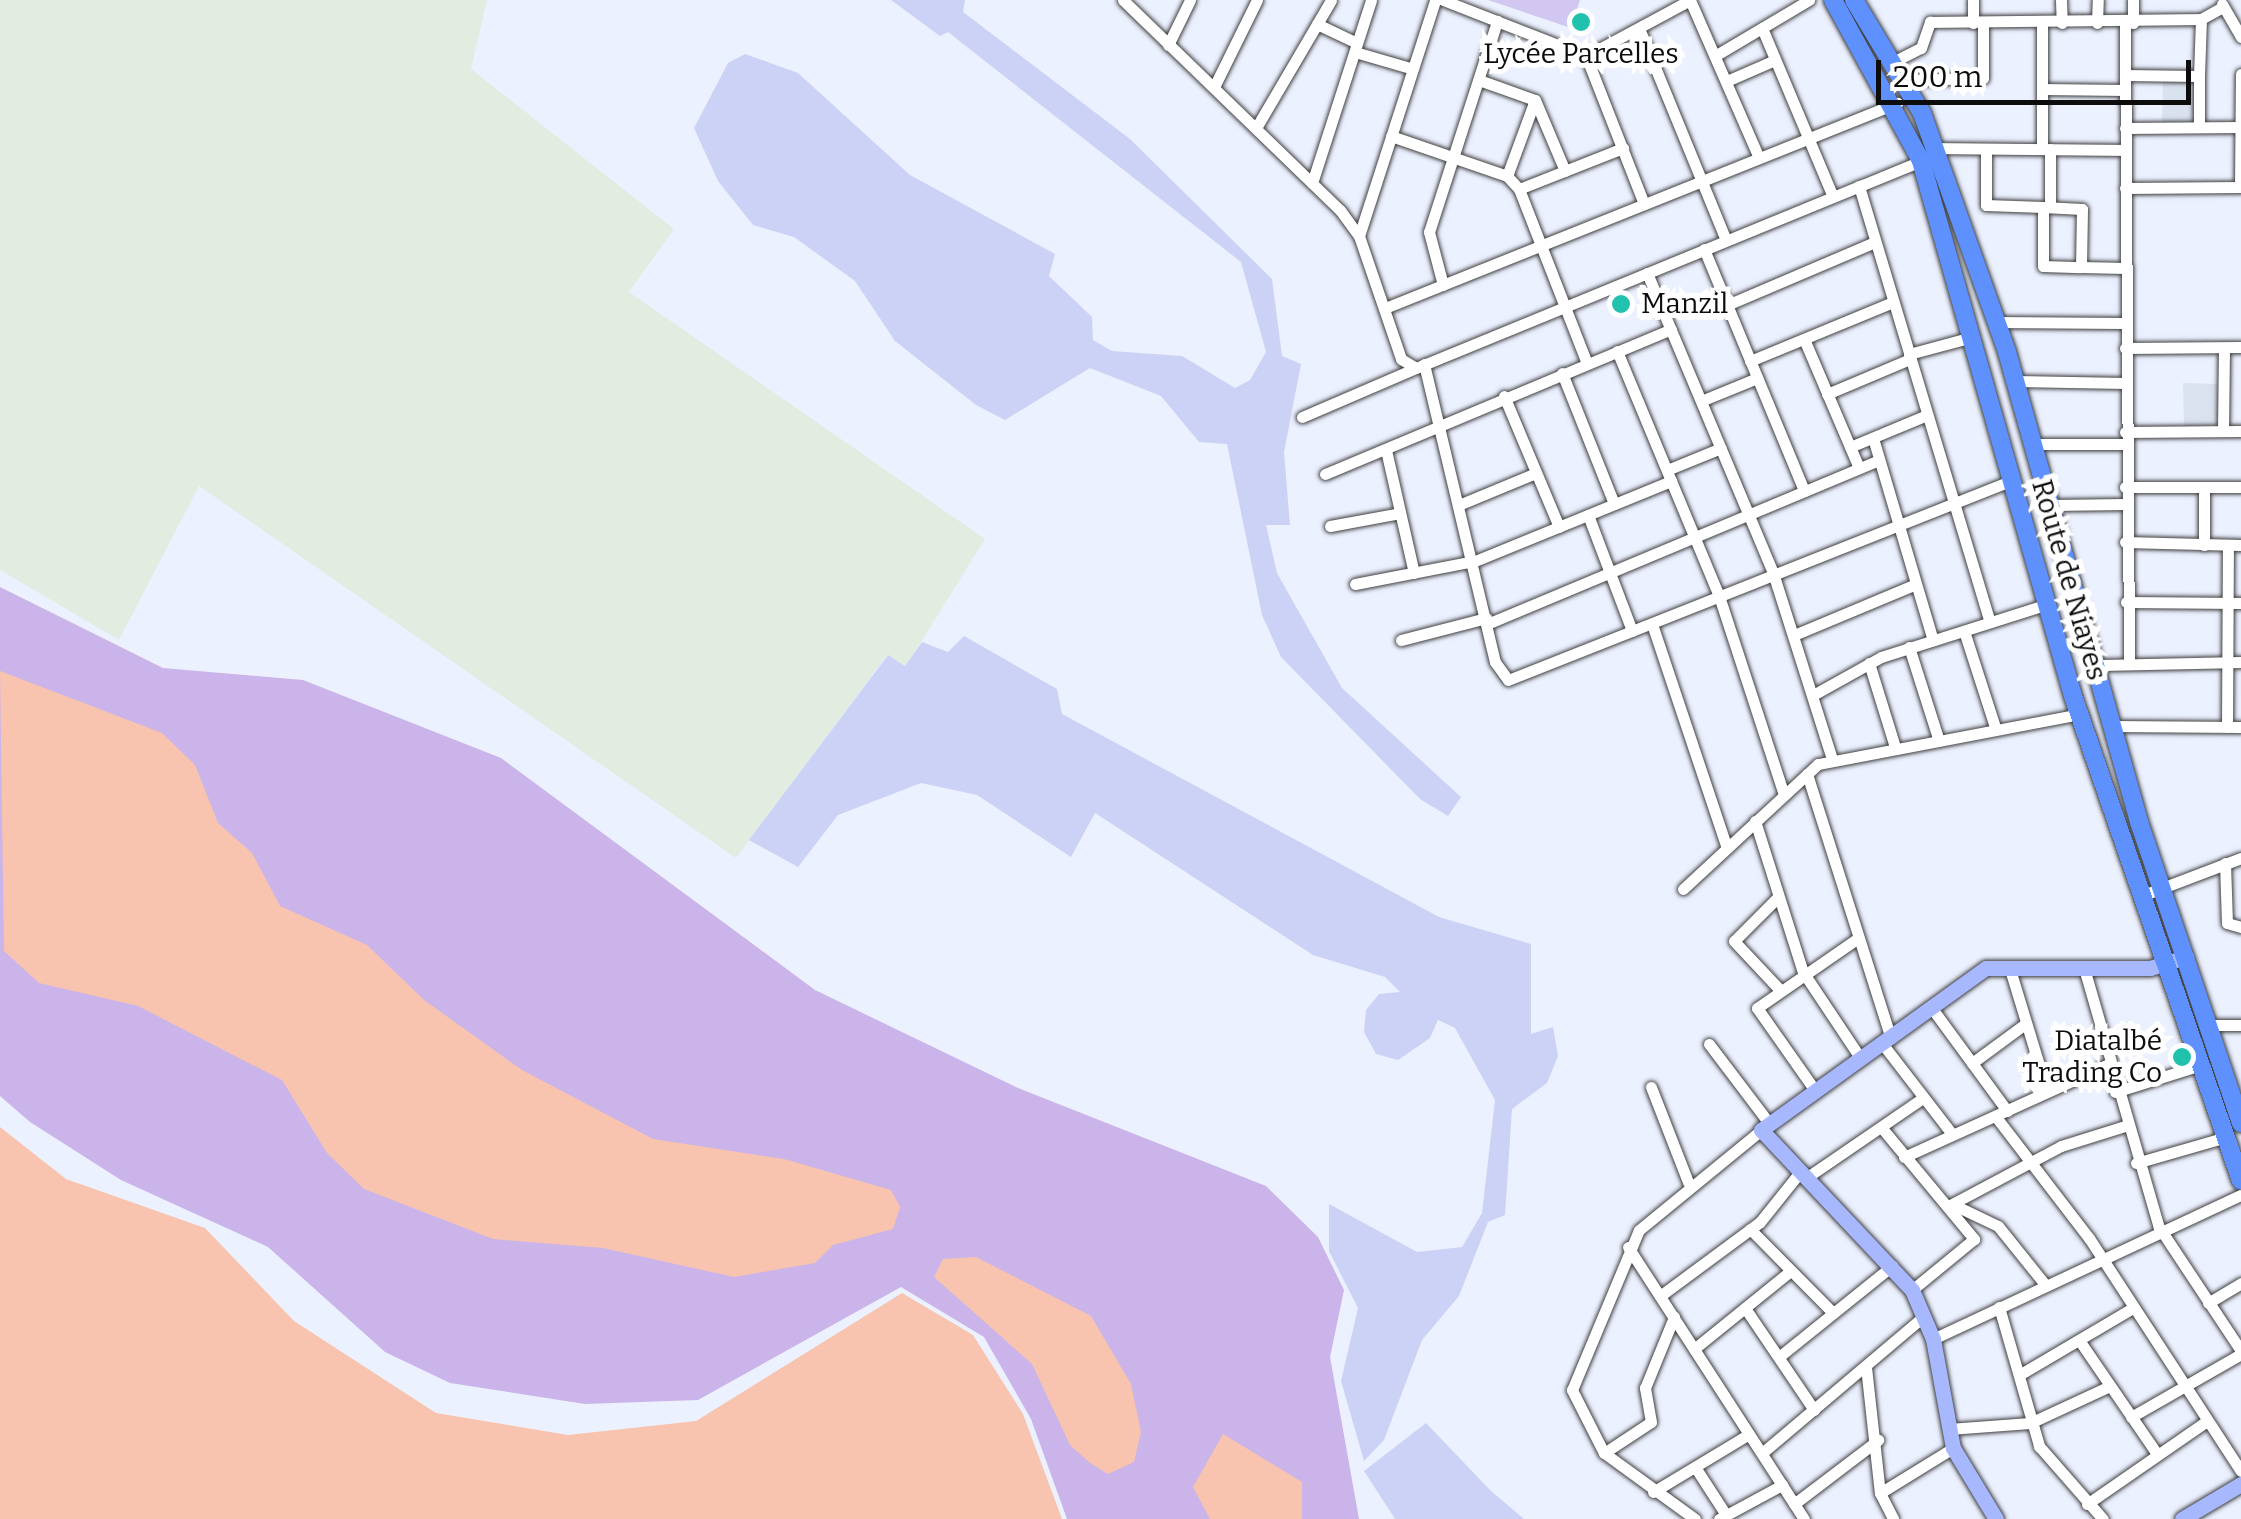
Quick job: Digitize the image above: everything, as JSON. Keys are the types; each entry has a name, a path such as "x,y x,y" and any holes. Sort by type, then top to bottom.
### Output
{"main road":[{"name":"Route de Niayes","path":"1832,0 1927,154 2016,381 2101,665 2112,726 2241,1123"},
{"name":"Route de Niayes","path":"1854,0 1904,80 2079,714 2241,1181"}],"street":[{"path":"1122,0 1312,183 1359,236 1402,359 1420,366 1444,421 1499,673 1513,681 1772,572 2013,480"},
{"path":"1168,45 1190,0"},
{"path":"1214,87 1257,0"},
{"path":"1256,128 1331,0"},
{"path":"1359,236 1435,0"},
{"path":"1443,0 1586,56 1641,32 1690,0 1718,54 1759,158"},
{"path":"1718,54 1809,0"},
{"path":"1904,80 1983,78 1972,0"},
{"path":"2061,0 2062,24"},
{"path":"2098,0 2098,24"},
{"path":"2129,664 2125,542 2125,75 2132,0"},
{"path":"1312,183 1370,1"},
{"path":"1893,62 1920,48 1930,22 2098,24 2201,19 2222,3 2241,37"},
{"path":"2199,127 2201,19"},
{"path":"1443,285 1428,236 1498,21"},
{"path":"1317,24 1356,47 1413,69"},
{"path":"2042,24 2046,149 2042,266 2125,268"},
{"path":"1762,28 1833,196"},
{"path":"1641,32 1726,240"},
{"path":"1586,56 1644,204"},
{"path":"1729,80 1775,60"},
{"path":"2125,188 2240,188 2241,74"},
{"path":"2125,75 2200,76"},
{"path":"1479,80 1535,100 1566,171"},
{"path":"2042,89 2125,90"},
{"path":"1507,176 1535,100"},
{"path":"1386,308 1897,103"},
{"path":"2125,128 2240,127"},
{"path":"1391,136 1507,176 1520,189 1587,363"},
{"path":"1520,189 1623,148"},
{"path":"1986,150 1986,205 2082,209 2081,267"},
{"path":"1302,417 1927,154 2125,150"},
{"path":"1858,186 1990,622"},
{"path":"1727,306 1875,242"},
{"path":"1704,250 1804,491"},
{"path":"1647,273 1772,572 1832,758"},
{"path":"1750,361 1894,302"},
{"path":"1994,322 2125,323"},
{"path":"1325,474 1670,329"},
{"path":"1828,394 1910,357 1972,337"},
{"path":"1804,339 1858,468"},
{"path":"2125,348 2241,348"},
{"path":"2223,431 2224,348"},
{"path":"1617,350 1718,596 1784,795"},
{"path":"1562,373 1614,504"},
{"path":"1701,401 1757,378"},
{"path":"2016,381 2125,383"},
{"path":"1504,396 1560,527"},
{"path":"1850,448 1927,415"},
{"path":"2034,444 2241,431"},
{"path":"1873,438 1933,640"},
{"path":"1354,584 1475,561 1614,504 1721,448"},
{"path":"1386,450 1414,572"},
{"path":"1401,640 1486,621 1880,460"},
{"path":"1462,504 1536,473"},
{"path":"2125,487 2241,486"},
{"path":"2204,487 2204,545"},
{"path":"2051,506 2125,504"},
{"path":"1330,526 1400,513"},
{"path":"1588,515 1632,631"},
{"path":"2125,542 2234,545 2234,662 2227,726"},
{"path":"1794,635 1916,584"},
{"path":"2126,602 2235,603"},
{"path":"1813,694 1870,662 1909,647 2048,604"},
{"path":"1652,624 1726,845"},
{"path":"1964,631 1995,727"},
{"path":"1909,647 1938,738"},
{"path":"1870,662 1895,747"},
{"path":"2101,665 2234,662"},
{"path":"1683,890 1726,845 1807,774 1832,758 2079,714"},
{"path":"2112,726 2241,727"},
{"path":"1807,774 1885,1038 1952,1134"},
{"path":"1755,821 1803,972 1860,1056"},
{"path":"2141,896 2241,858"},
{"path":"2226,863 2227,923 2241,927"},
{"path":"1778,897 1734,941 1779,989"},
{"path":"1814,1089 1757,1008 1803,972 1858,938"},
{"path":"1695,1519 1604,1453 1572,1390 1628,1247 1688,1182 1986,968 2084,968 2165,963 2186,956"},
{"path":"2009,966 2046,1088"},
{"path":"2084,968 2107,1066 2159,1227 2241,1352 2131,1417"},
{"path":"1931,1007 1972,1063 2032,1164 2099,1254 2131,1309 2241,1471"},
{"path":"1972,1063 2025,1024"},
{"path":"2208,1025 2241,1025"},
{"path":"1710,1044 1803,1175 1912,1290 1933,1339 1953,1448 1996,1519"},
{"path":"2115,1092 2202,1065"},
{"path":"1904,1157 2001,1114 2046,1088 2107,1066"},
{"path":"1650,1087 1688,1182"},
{"path":"1660,1296 1750,1229 1803,1175 1924,1098"},
{"path":"1952,1204 2032,1164 2125,1126"},
{"path":"1881,1127 1904,1157 1952,1204 1974,1243 1912,1290"},
{"path":"2136,1163 2226,1137"},
{"path":"1933,1339 2099,1254 2241,1196"},
{"path":"1952,1204 1998,1226 2043,1282"},
{"path":"1750,1229 1832,1313"},
{"path":"1628,1247 1804,1519"},
{"path":"1780,1356 1892,1266"},
{"path":"1694,1349 1789,1272"},
{"path":"2208,1303 2241,1283"},
{"path":"1999,1307 2030,1423 2086,1504 2102,1519"},
{"path":"1745,1308 1814,1410"},
{"path":"2019,1375 2131,1309"},
{"path":"1762,1453 1924,1316"},
{"path":"1604,1453 1651,1422 1645,1388 1674,1317"},
{"path":"2080,1340 2155,1451"},
{"path":"1866,1367 1878,1440 1880,1493 1893,1519"},
{"path":"1949,1429 2030,1423 2110,1386"},
{"path":"2086,1504 2155,1451 2207,1422"},
{"path":"1653,1492 1749,1434"},
{"path":"1794,1504 1878,1440"},
{"path":"1880,1493 1953,1448"},
{"path":"1695,1467 1722,1517 1782,1486"},
{"path":"2193,1516 2241,1484"}],"shaded area":[{"path":"0,0 487,0 471,69 674,229 629,292 985,539 906,666 887,655 736,858 199,486 119,640 0,570"},
{"path":"891,0 965,0 963,12 1130,139 1272,279 1282,356 1301,364 1284,452 1290,525 1266,525 1277,573 1342,688 1461,797 1448,816 1420,799 1281,657 1262,615 1227,444 1199,442 1161,396 1090,368 1005,420 976,405 895,341 855,281 794,237 753,225 718,181 694,128 728,63 745,54 798,73 910,175 1055,254 1049,276 1092,317 1093,340 1112,351 1182,356 1235,388 1250,380 1266,352 1241,262 948,32 940,36"},
{"path":"1488,0 1580,0 1571,28"},
{"path":"2194,81 2196,123 2162,124 2163,82"},
{"path":"2183,383 2218,384 2219,424 2184,427"},
{"path":"0,587 163,668 303,680 501,758 815,990 1018,1088 1266,1186 1318,1237 1344,1290 1330,1357 1359,1519 1067,1519 1031,1419 984,1337 901,1287 698,1400 585,1404 450,1383 385,1352 268,1247 121,1180 30,1122 0,1096"},
{"path":"964,636 1057,689 1062,714 1439,917 1531,944 1531,1034 1553,1027 1558,1056 1547,1083 1512,1109 1505,1215 1488,1222 1459,1296 1422,1340 1384,1440 1364,1461 1341,1381 1358,1308 1329,1251 1329,1204 1417,1252 1462,1247 1482,1213 1495,1100 1455,1028 1438,1020 1430,1038 1398,1060 1376,1054 1364,1032 1366,1010 1379,994 1400,992 1385,977 1313,955 1095,813 1071,857 977,795 921,783 838,815 798,867 749,840 888,655 905,666 922,642 948,652"},
{"path":"0,671 162,733 195,765 218,823 252,853 280,906 367,945 424,1000 522,1070 653,1139 784,1159 891,1190 900,1207 893,1229 833,1245 815,1263 734,1277 603,1248 493,1239 364,1189 327,1153 282,1080 138,1006 39,983 4,951"},
{"path":"0,1127 66,1179 205,1228 294,1321 436,1413 568,1435 696,1421 902,1293 973,1335 1023,1414 1062,1519 0,1519"},
{"path":"976,1257 1091,1316 1131,1384 1141,1432 1134,1462 1108,1474 1070,1445 1032,1364 934,1277 943,1259"},
{"path":"1426,1423 1491,1491 1524,1519 1395,1519 1364,1471"},
{"path":"1223,1434 1302,1482 1302,1519 1210,1519 1193,1487"}],"place":[{"name":"Lycée Parcelles","path":"1581,22"},
{"name":"Manzil","path":"1621,304"},
{"name":"Diatalbé Trading Co","path":"2182,1057"}]}
